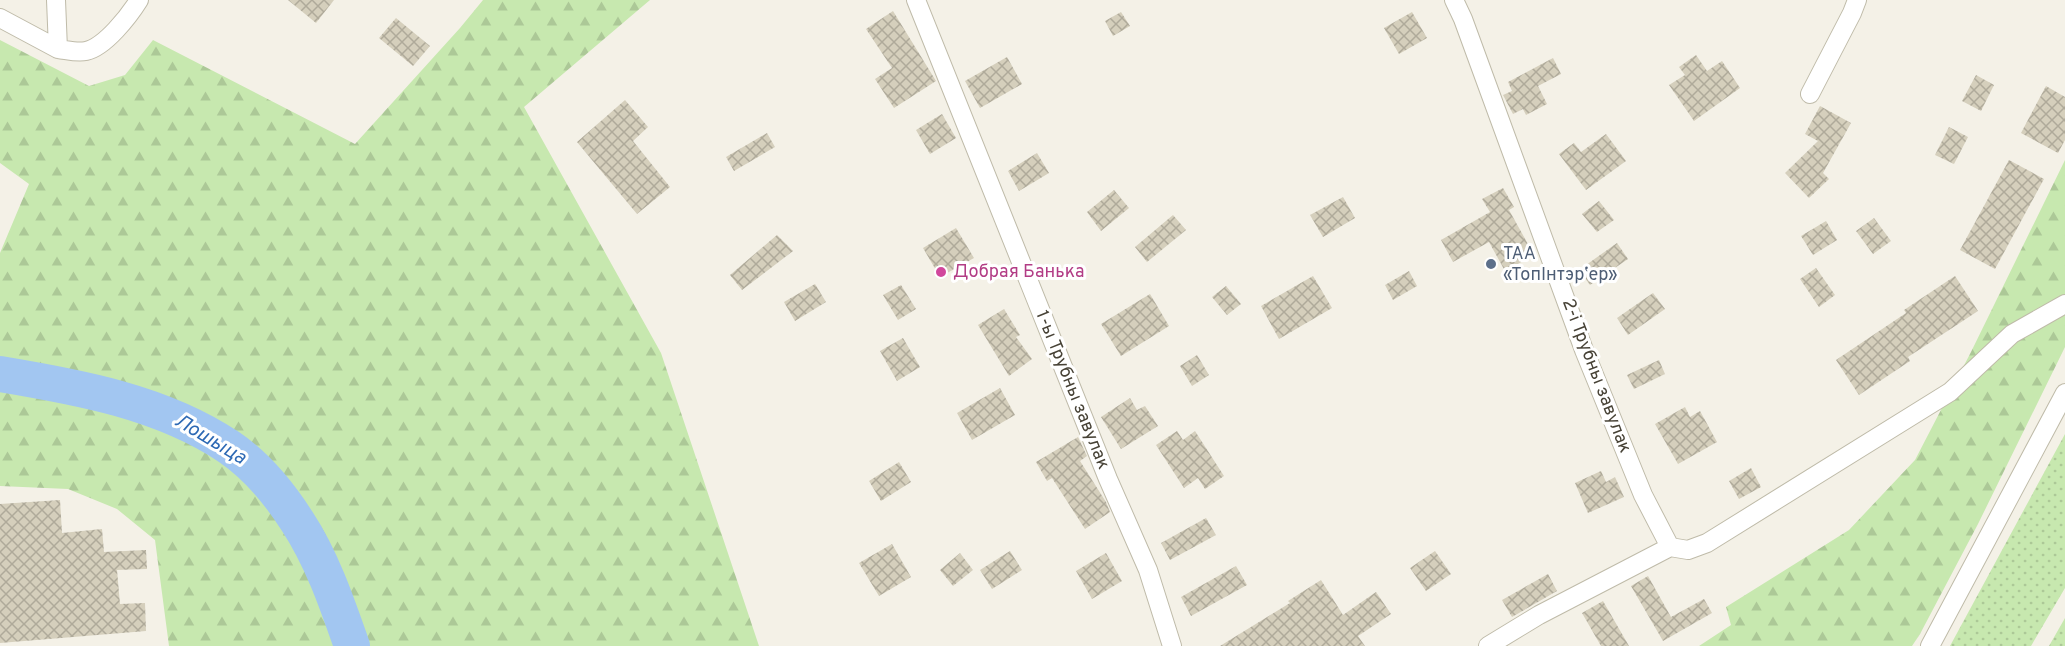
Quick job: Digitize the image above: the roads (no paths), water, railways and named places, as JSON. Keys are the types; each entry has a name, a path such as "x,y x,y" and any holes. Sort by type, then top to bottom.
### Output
{"street":[{"path":"56,0 58,49"},
{"path":"0,18 58,49 83,52 97,48 131,13 139,0"},
{"name":"1-ы Трубны завулак","path":"916,0 1108,479 1148,570 1172,646"},
{"name":"2-і Трубны завулак","path":"1454,0 1463,19 1584,350 1643,495 1670,547"},
{"path":"1809,94 1857,0"},
{"path":"1488,646 1539,615 1670,547 1688,550 1707,543 1950,392 2012,334 2065,304"},
{"path":"1930,646 2065,393"}],"waterway":[{"name":"Лошыца","path":"0,374 119,398 176,418 203,431 239,454 275,490 306,536 328,582 352,646"}],"place":[{"name":"ТАА «ТопІнтэрʼер»","path":"1491,264"},
{"name":"Добрая Банька","path":"941,272"}]}
